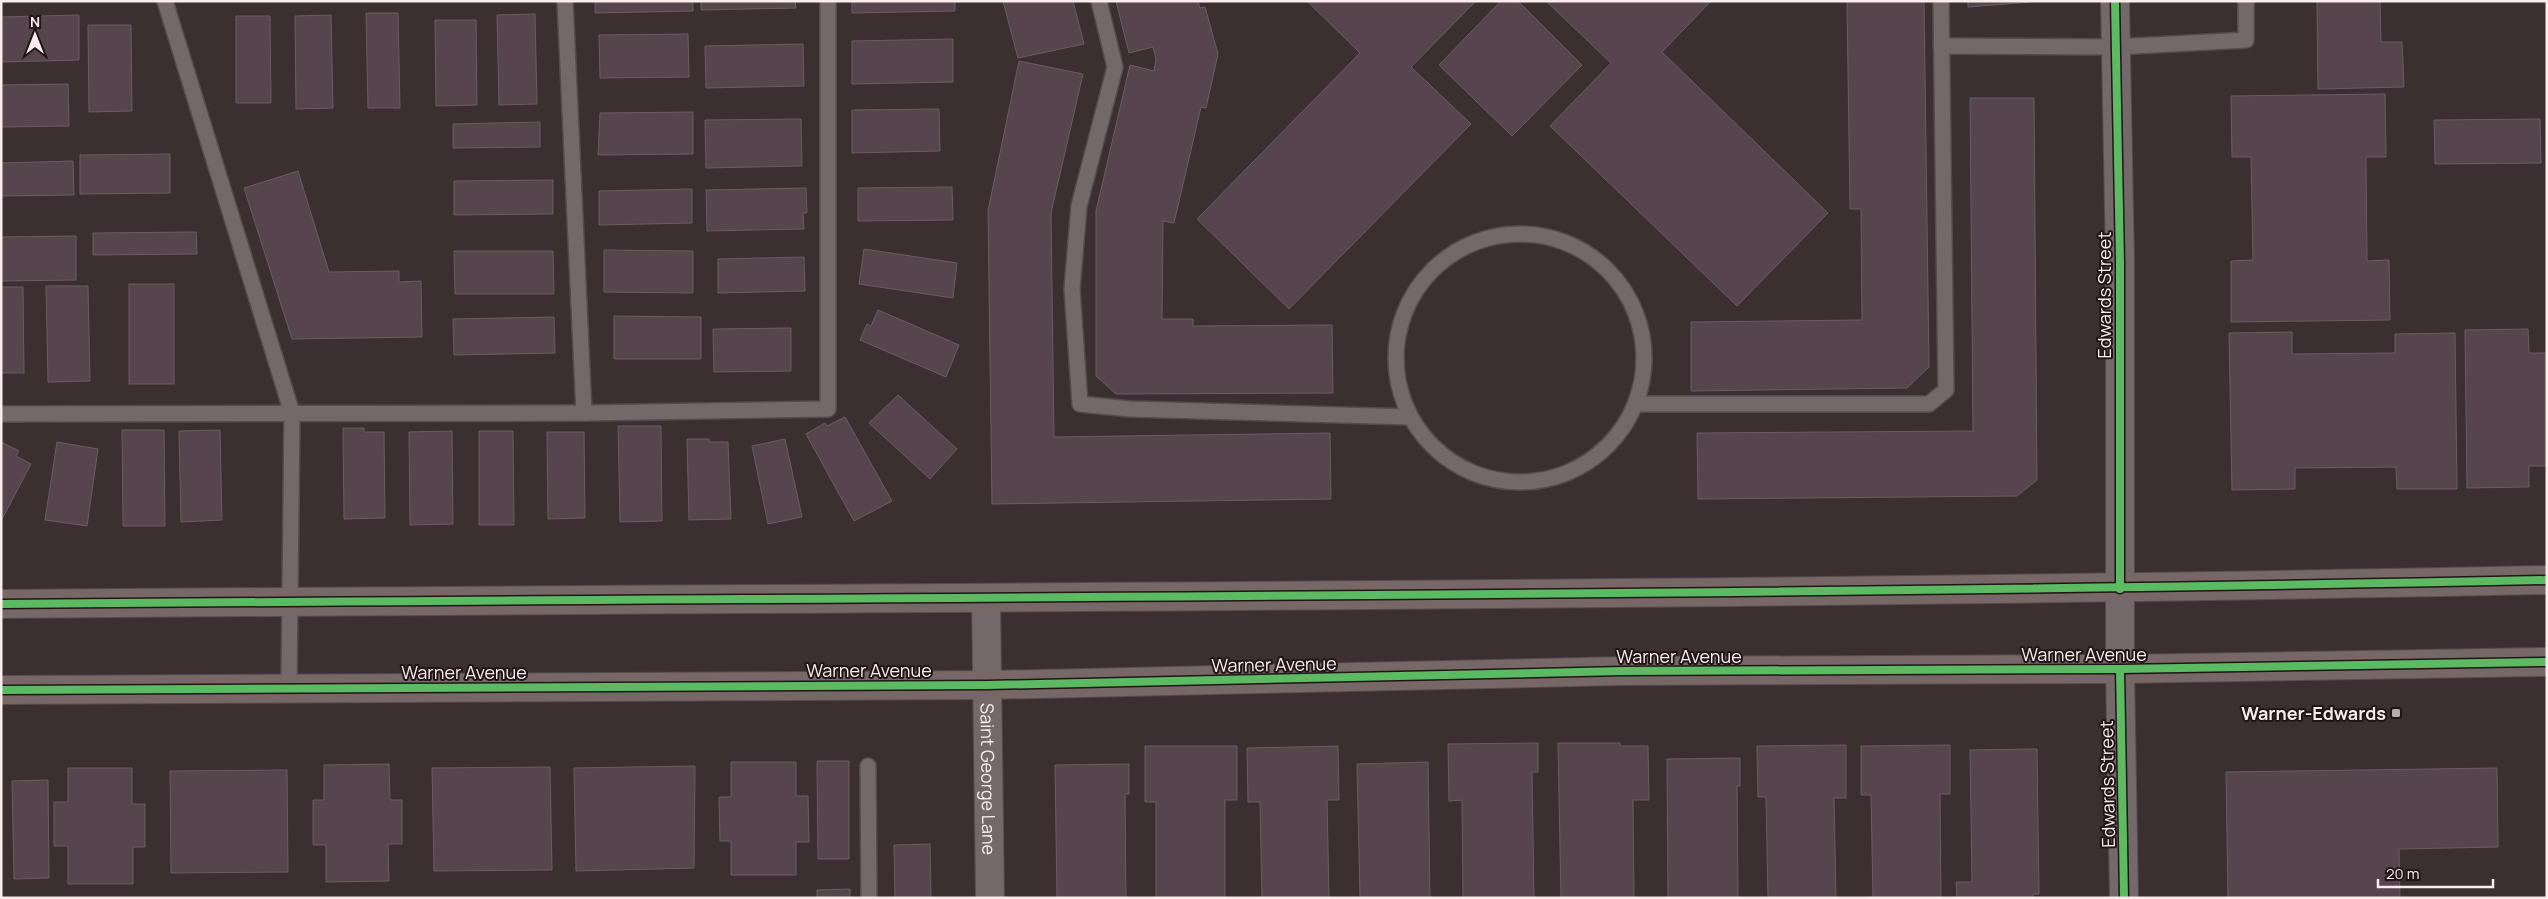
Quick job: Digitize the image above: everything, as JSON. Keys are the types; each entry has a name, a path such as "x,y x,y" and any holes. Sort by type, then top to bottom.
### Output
{"main road":[{"name":"Edwards Street","path":"2115,1 2120,262 2120,669 2124,898"},
{"path":"1,604 986,599 2120,589 2547,580"},
{"name":"Saint George Lane","path":"986,599 990,898"},
{"name":"Warner Avenue","path":"1,690 290,687 988,685 1623,671 2120,669 2547,662"}],"lane":[{"path":"165,1 292,413 290,687"},
{"path":"566,1 584,412"},
{"path":"1,414 584,412 828,409 828,1"},
{"path":"1098,1 1116,66 1079,206 1072,289 1080,404 1130,409 1410,417"},
{"path":"1637,404 1929,404 1946,390 1941,1"},
{"path":"1941,46 2116,47 2246,40 2246,1"},
{"path":"1513,233 1555,237 1592,255 1622,284 1641,322 1645,363 1637,404 1630,422 1609,446 1585,465 1556,477 1519,482 1486,478 1456,465 1430,444 1410,417 1397,378 1397,336 1411,297 1437,265 1472,242 1513,233"},
{"path":"868,766 869,898"}],"building":[{"path":"595,1 693,1 693,11 595,13"},
{"path":"701,1 795,1 796,8 701,10"},
{"path":"852,1 955,1 955,11 852,13"},
{"path":"1003,1 1073,1 1084,44 1018,58"},
{"path":"1116,1 1198,1 1200,8 1205,7 1218,54 1206,108 1201,107 1174,223 1163,221 1162,319 1193,319 1193,326 1332,325 1333,393 1116,394 1096,376 1096,211 1130,65 1154,71 1156,59 1153,47 1129,53"},
{"path":"1307,1 1476,1 1411,67 1471,124 1289,309 1197,219 1360,53"},
{"path":"1501,1 1518,1 1582,65 1512,136 1439,65"},
{"path":"1546,1 1711,1 1662,52 1828,213 1737,306 1550,126 1611,63"},
{"path":"1847,1 1924,1 1929,367 1907,388 1691,391 1691,322 1862,320 1861,209 1850,209"},
{"path":"1968,1 2031,1 2031,2 1968,7"},
{"path":"2317,1 2380,1 2381,42 2402,42 2404,87 2318,89"},
{"path":"366,13 398,13 400,108 368,108"},
{"path":"535,14 537,104 499,105 497,15"},
{"path":"79,15 79,60 1,62 1,17"},
{"path":"331,15 333,108 296,109 295,16"},
{"path":"236,16 270,16 271,103 236,103"},
{"path":"435,20 476,20 477,105 436,106"},
{"path":"88,25 131,25 132,111 89,112"},
{"path":"688,34 689,77 600,78 599,35"},
{"path":"953,39 953,82 852,84 852,41"},
{"path":"803,44 804,86 706,88 705,46"},
{"path":"1019,61 1083,74 1051,213 1054,437 1330,433 1331,499 992,504 988,211"},
{"path":"68,84 69,126 1,127 1,85"},
{"path":"2385,94 2386,157 2366,157 2367,261 2389,260 2390,320 2231,322 2231,261 2253,260 2251,157 2232,157 2231,96"},
{"path":"1970,98 2034,98 2037,480 2017,496 1698,499 1697,433 1973,431"},
{"path":"939,109 940,151 852,153 852,110"},
{"path":"693,112 693,154 598,155 600,113"},
{"path":"801,119 802,166 706,168 705,120"},
{"path":"2540,119 2541,163 2435,164 2434,120"},
{"path":"540,122 540,147 453,148 453,124"},
{"path":"170,154 170,193 80,194 80,155"},
{"path":"73,161 74,195 1,196 1,163"},
{"path":"298,171 329,272 399,271 399,282 421,281 422,337 292,339 244,188"},
{"path":"553,180 553,214 454,215 454,181"},
{"path":"952,187 953,220 858,221 858,188"},
{"path":"806,188 807,213 803,213 804,229 707,231 706,190"},
{"path":"692,189 692,223 599,225 599,191"},
{"path":"196,232 197,254 93,255 93,233"},
{"path":"76,236 76,280 1,281 1,237"},
{"path":"864,249 957,263 953,298 859,284"},
{"path":"604,250 693,251 693,293 604,292"},
{"path":"454,251 553,251 554,294 455,294"},
{"path":"804,257 805,291 718,293 718,259"},
{"path":"129,284 174,284 174,384 129,384"},
{"path":"46,286 88,286 90,381 48,382"},
{"path":"1,287 23,287 24,373 1,373"},
{"path":"878,310 959,345 946,377 860,340 867,324 871,326"},
{"path":"614,316 701,317 701,359 614,359"},
{"path":"554,317 555,353 454,355 453,319"},
{"path":"791,328 791,371 714,372 713,329"},
{"path":"2528,329 2529,353 2547,353 2547,466 2529,466 2529,487 2467,488 2465,330"},
{"path":"2292,332 2292,354 2395,353 2395,334 2455,333 2457,489 2397,489 2396,467 2295,468 2295,489 2232,490 2229,333"},
{"path":"898,395 957,449 930,479 869,423"},
{"path":"845,417 892,501 854,521 806,434 825,423 827,426"},
{"path":"618,426 661,426 662,521 620,522"},
{"path":"343,428 364,428 364,432 384,432 385,518 344,519"},
{"path":"122,430 164,430 165,526 123,526"},
{"path":"220,430 222,520 181,522 179,431"},
{"path":"452,431 453,524 410,525 409,432"},
{"path":"479,431 513,431 514,525 479,525"},
{"path":"547,432 584,432 585,518 548,519"},
{"path":"687,439 709,439 709,442 728,442 731,519 689,520"},
{"path":"785,439 802,517 768,524 752,446"},
{"path":"1,442 19,451 16,456 31,464 1,521"},
{"path":"57,442 98,449 87,526 45,520"},
{"path":"1538,743 1538,772 1532,772 1534,898 1463,898 1462,800 1449,801 1448,744"},
{"path":"1558,743 1620,743 1620,746 1648,746 1649,800 1633,800 1634,898 1561,898"},
{"path":"1846,745 1846,798 1834,798 1836,898 1768,898 1766,797 1758,797 1757,746"},
{"path":"1950,745 1950,794 1940,794 1941,898 1861,898 1873,897 1871,795 1861,795 1861,746"},
{"path":"1145,746 1237,746 1237,800 1225,800 1225,898 1153,898 1156,897 1156,802 1145,802"},
{"path":"1338,746 1339,800 1327,800 1329,898 1262,898 1260,802 1248,802 1247,748"},
{"path":"2037,749 2039,894 2033,894 2033,898 1957,898 1956,882 1972,882 1970,750"},
{"path":"1740,758 1740,786 1737,786 1738,898 1668,898 1667,759"},
{"path":"817,761 849,761 849,859 818,859"},
{"path":"731,762 796,762 796,796 808,796 809,842 796,842 796,875 731,875 731,841 720,841 719,797 731,797"},
{"path":"1428,762 1430,898 1360,898 1357,764"},
{"path":"389,764 390,800 402,800 402,844 388,844 389,881 326,882 326,845 313,845 313,800 324,800 324,765"},
{"path":"1129,764 1129,794 1125,794 1126,898 1057,898 1055,765"},
{"path":"695,766 694,868 576,871 574,768"},
{"path":"550,767 552,870 434,871 432,768"},
{"path":"68,768 132,768 132,804 145,804 145,847 133,847 133,884 68,884 68,846 54,846 54,802 68,802"},
{"path":"2497,768 2498,847 2399,849 2400,898 2228,898 2226,772"},
{"path":"287,770 288,872 171,873 170,771"},
{"path":"48,780 49,878 14,879 12,781"},
{"path":"930,844 931,898 895,898 894,845"},
{"path":"850,889 850,898 817,898 817,890"}],"cycle path":[{"path":"2115,1 2120,262 2120,589"},
{"path":"1,604 1274,596 2229,586 2547,580"},
{"path":"1,690 988,685 1623,671 2120,669 2547,662"},
{"path":"2120,669 2124,898"}],"place":[{"name":"Warner-Edwards","path":"2396,713"}]}
